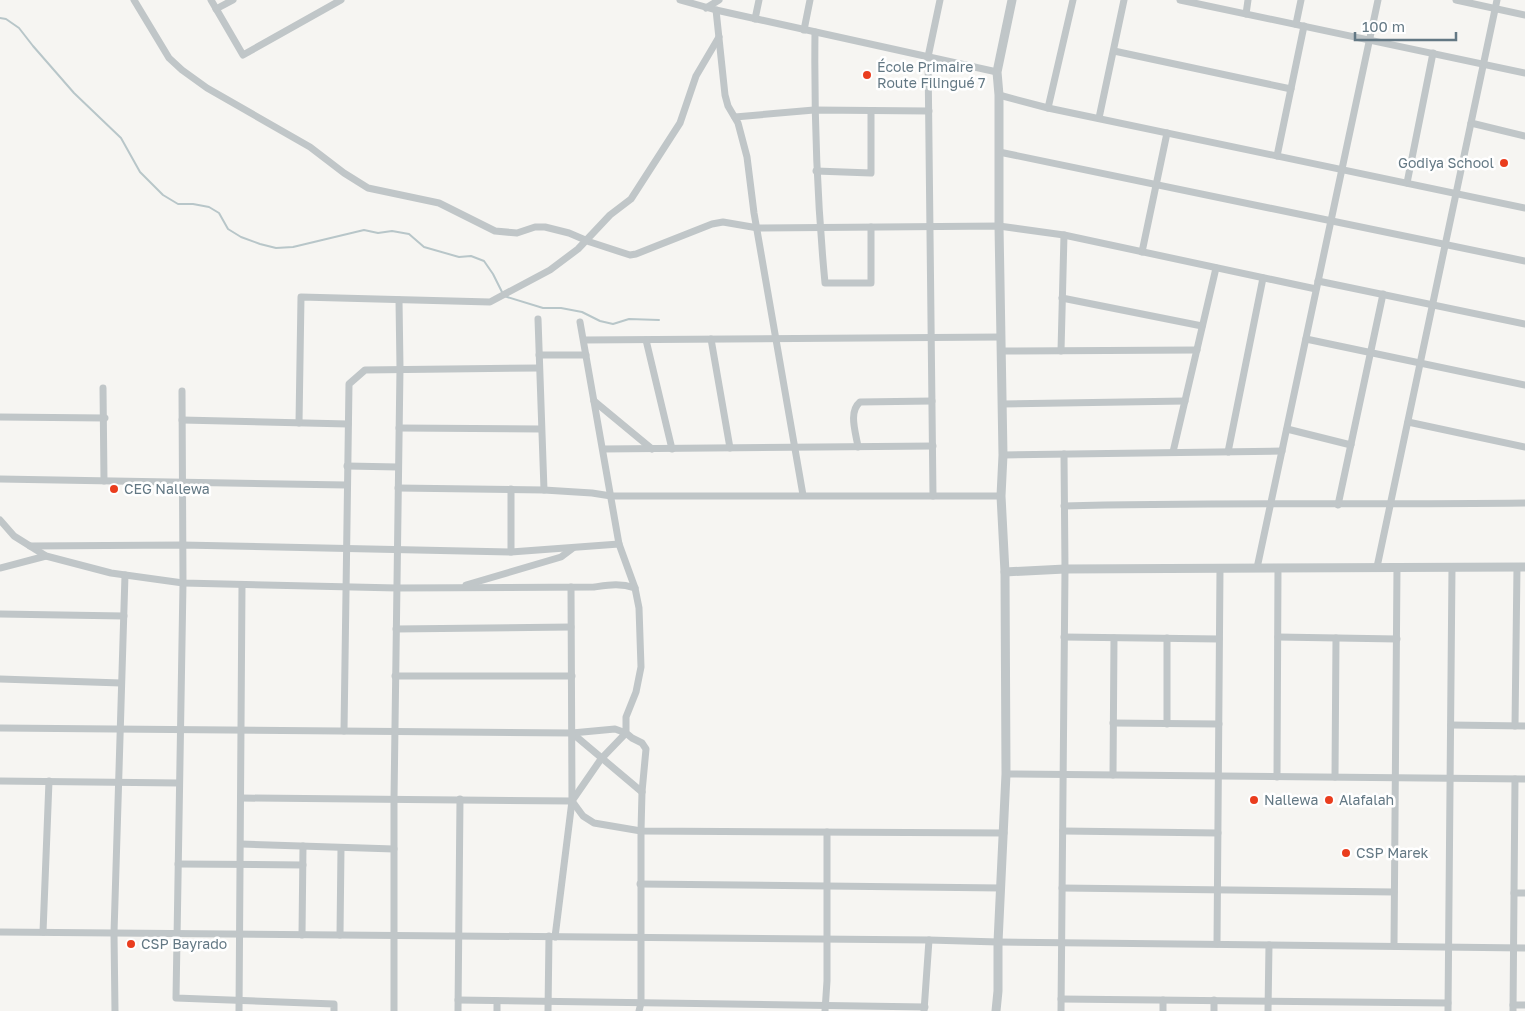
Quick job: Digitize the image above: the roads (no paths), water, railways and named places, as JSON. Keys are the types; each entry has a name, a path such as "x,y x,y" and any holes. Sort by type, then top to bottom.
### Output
{"street":[{"path":"134,0 169,58 207,88 310,147 368,188 439,203 495,231 517,233 535,227 545,227 569,233 630,255 718,222 758,228 999,226 1064,235 1316,289"},
{"path":"211,0 242,55 341,0"},
{"path":"216,9 233,0"},
{"path":"680,0 706,8 996,72"},
{"path":"706,8 719,0"},
{"path":"755,19 759,0"},
{"path":"804,30 810,0"},
{"path":"933,496 928,57 940,0"},
{"path":"996,1011 1006,774 1005,572 1001,496 1003,455 999,96 996,72 1012,0"},
{"path":"1048,108 1073,0"},
{"path":"1099,118 1124,0"},
{"path":"1180,0 1525,73"},
{"path":"1246,14 1248,0"},
{"path":"1296,24 1301,0"},
{"path":"1257,568 1378,0"},
{"path":"1456,0 1525,15"},
{"path":"1377,567 1497,0"},
{"path":"716,10 725,96 728,106 735,117 747,157 803,495"},
{"path":"1277,156 1304,26"},
{"path":"815,32 814,110 816,171 825,283 871,283 871,227"},
{"path":"299,423 301,297 490,302 550,270 578,249 610,215 631,199 680,123 696,76 719,37"},
{"path":"1114,51 1291,88"},
{"path":"1407,183 1433,53"},
{"path":"999,96 1048,108 1525,208"},
{"path":"735,117 814,110 929,111"},
{"path":"816,171 871,173 871,111"},
{"path":"1471,123 1525,136"},
{"path":"1142,252 1167,132"},
{"path":"999,152 1525,261"},
{"path":"1061,350 1064,235"},
{"path":"1173,452 1216,268"},
{"path":"1228,452 1263,278"},
{"path":"1318,281 1525,324"},
{"path":"1338,505 1383,294"},
{"path":"1062,298 1202,326"},
{"path":"394,1011 394,731 400,368 399,300"},
{"path":"538,319 544,490"},
{"path":"572,801 601,759 626,733 626,717 636,692 640,667 641,634 639,608 619,544 580,322"},
{"path":"584,340 1001,337"},
{"path":"711,339 730,448"},
{"path":"1306,339 1525,386"},
{"path":"646,340 672,449"},
{"path":"1002,351 1197,350"},
{"path":"539,355 586,355"},
{"path":"344,731 347,587 346,485 349,384 365,370 400,368 539,368"},
{"path":"103,388 105,418 104,481"},
{"path":"182,391 183,583 176,998 334,1004 334,1011"},
{"path":"594,401 652,449"},
{"path":"858,447 853,412 860,402 932,401"},
{"path":"1002,404 1185,401"},
{"path":"0,417 105,418"},
{"path":"182,420 348,424"},
{"path":"1408,422 1525,447"},
{"path":"399,428 541,429"},
{"path":"1286,429 1351,446"},
{"path":"603,449 933,446"},
{"path":"1003,455 1282,451"},
{"path":"1061,1011 1065,569 1064,454"},
{"path":"347,466 398,467"},
{"path":"0,479 346,485"},
{"path":"398,488 544,490 611,496 1001,496"},
{"path":"510,490 511,552"},
{"path":"1064,506 1271,503 1390,505 1525,503"},
{"path":"0,520 14,536 46,556 111,573 183,583 397,588 571,587 624,584 634,588"},
{"path":"30,546 182,545 511,552 619,544"},
{"path":"459,587 561,557 574,547"},
{"path":"0,568 46,556"},
{"path":"1394,946 1397,567"},
{"path":"1061,999 1331,1002 1448,1007 1452,567"},
{"path":"1005,572 1065,569 1521,567 1516,645 1516,726"},
{"path":"1277,776 1278,568"},
{"path":"1217,944 1220,569"},
{"path":"115,1011 114,933 125,575"},
{"path":"240,1011 242,585"},
{"path":"548,1011 552,936 572,801 571,587"},
{"path":"0,614 124,616"},
{"path":"396,629 571,627"},
{"path":"1064,637 1220,639"},
{"path":"1278,637 1396,639"},
{"path":"1113,775 1114,638"},
{"path":"1167,638 1167,724"},
{"path":"1334,777 1336,638"},
{"path":"1516,645 1525,646"},
{"path":"395,676 572,676"},
{"path":"0,679 122,683"},
{"path":"1114,723 1219,724"},
{"path":"1451,725 1525,726"},
{"path":"0,728 572,733 615,729 626,733 642,742 646,749 641,831 640,1007"},
{"path":"572,733 642,792"},
{"path":"1006,774 1525,779"},
{"path":"1515,779 1513,1008 1525,1005"},
{"path":"0,781 179,783"},
{"path":"43,932 50,781"},
{"path":"241,798 572,801"},
{"path":"458,1011 460,799"},
{"path":"572,801 583,816 594,823 641,831 1004,833"},
{"path":"1063,831 1218,832"},
{"path":"826,1008 827,832"},
{"path":"241,844 394,850"},
{"path":"302,934 303,846"},
{"path":"340,935 341,848"},
{"path":"178,864 303,865"},
{"path":"640,884 1001,888"},
{"path":"1062,888 1394,892"},
{"path":"1514,893 1525,893"},
{"path":"0,932 552,936 1525,948"},
{"path":"458,1000 640,1007 924,1009 929,940"},
{"path":"1268,1011 1269,945"},
{"path":"1163,1000 1163,1011"},
{"path":"1214,1000 1214,1011"},
{"path":"497,1001 497,1011"},
{"path":"290,1011 291,1002"},
{"path":"1331,1002 1331,1011"}],"waterway":[{"path":"0,18 6,19 19,28 74,93 121,138 140,172 163,195 178,204 209,207 219,213 228,229 241,237 276,248 293,247 364,230 378,233 392,231 409,234 424,247 459,257 471,256 484,261 502,292"},
{"path":"504,296 543,308 561,308 582,312 600,321 613,324 629,319 659,320"}],"place":[{"name":"École Primaire Route Filingué 7","path":"867,75"},
{"name":"Godiya School","path":"1504,163"},
{"name":"CEG Nallewa","path":"114,489"},
{"name":"Nallewa","path":"1254,800"},
{"name":"Alafalah","path":"1329,800"},
{"name":"CSP Marek","path":"1346,853"},
{"name":"CSP Bayrado","path":"131,944"}]}
